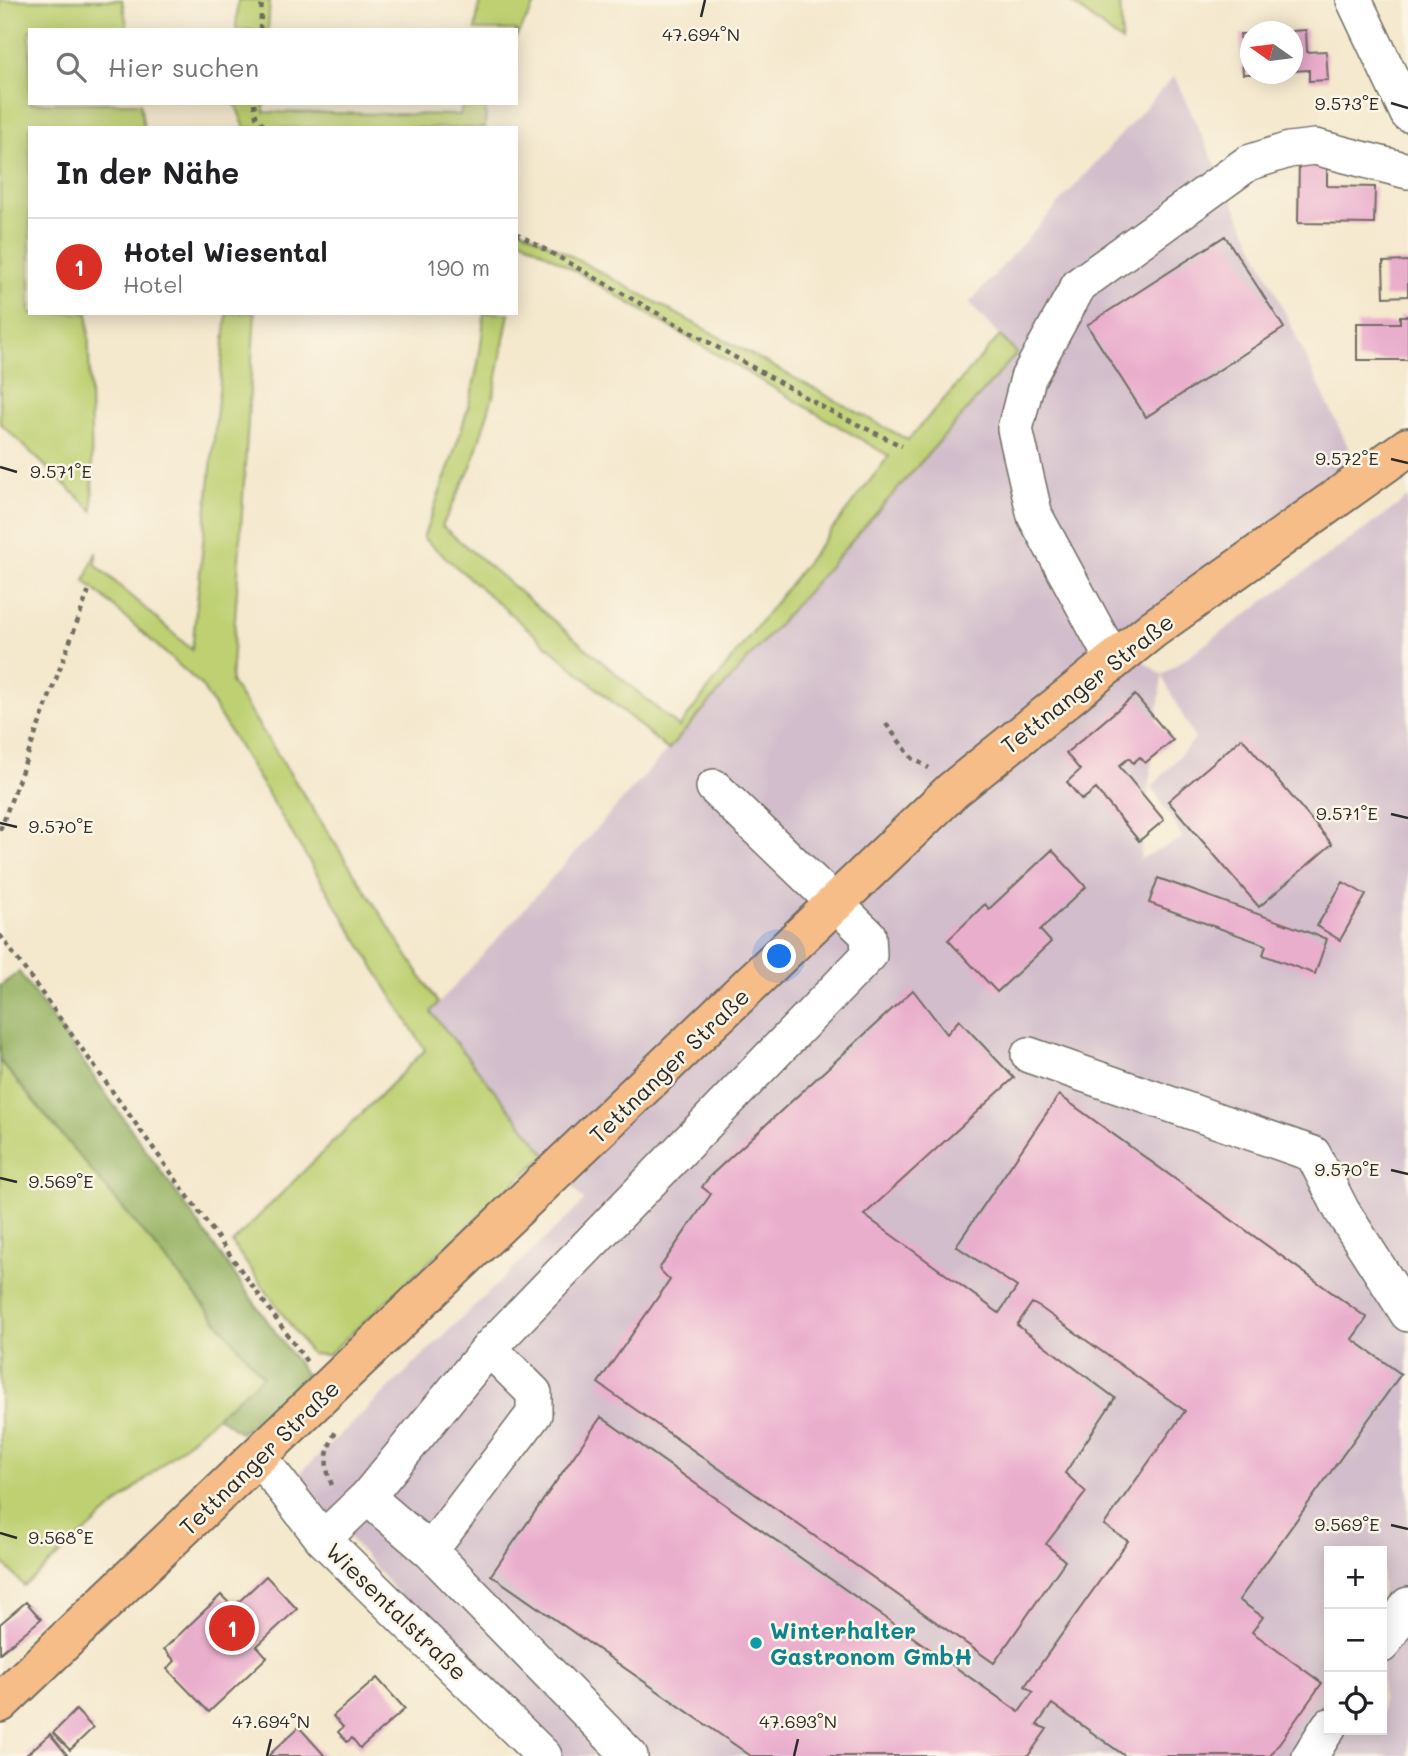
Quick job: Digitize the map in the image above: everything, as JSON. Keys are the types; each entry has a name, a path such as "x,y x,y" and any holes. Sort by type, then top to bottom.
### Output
{"main road":[{"name":"Tettnanger Straße","path":"0,1703 259,1457 337,1404 953,790 1113,660 1408,447"}],"street":[{"path":"1354,0 1408,114"},
{"path":"1113,660 1035,516 1015,429 1028,378 1079,285 1248,163 1289,150 1315,147 1408,170"},
{"path":"630,1756 430,1551 345,1518 489,1348 869,954 868,935 714,787"},
{"path":"1029,1055 1313,1154 1342,1211 1405,1309"},
{"path":"430,1551 534,1414 534,1392 489,1348"},
{"name":"Wiesentalstraße","path":"259,1457 345,1518 544,1756"},
{"path":"1387,1637 1408,1605"},
{"path":"1310,1756 1324,1734"}],"path":[{"path":"260,28 262,0"},
{"path":"254,105 256,116 264,126"},
{"path":"518,234 828,410 902,446"},
{"path":"0,830 89,590"},
{"path":"0,935 337,1404 327,1447 326,1469 345,1518"}],"shaded area":[{"name":"Winterhalter Gastronom GmbH","path":"1174,76 1356,464 1116,641 1162,675 1408,498 1408,1756 537,1756 297,1476 584,1201 431,1012 681,735 1016,353 969,303","holes":["1162,676 1195,739 1152,787 1183,838 1140,859"]}],"green space":[{"path":"0,0 122,0 128,28 28,28 28,105 140,105 144,126 28,126 28,315 88,315 93,511 0,423"},
{"path":"238,0 270,0 268,28 236,28"},
{"path":"480,0 538,0 518,34 518,28 475,28"},
{"path":"1068,0 1120,0 1122,42"},
{"path":"236,105 264,105 264,112 460,115 462,105 486,105 485,126 244,126"},
{"path":"518,227 908,440 1000,336 1017,353 668,750 423,538 470,399 477,371 484,315 509,315 494,393 471,467 442,526 679,727 889,456 518,237"},
{"path":"227,315 255,315 231,682 438,1003 431,1012 546,1154 328,1355 311,1354 232,1243 425,1050 201,685 85,581 96,552 96,565 192,650"},
{"path":"19,972 306,1375 241,1433 217,1416 263,1376 0,1061 0,986"},
{"path":"0,1061 263,1376 24,1586 0,1559"}],"building":[{"path":"1303,30 1306,30 1307,52 1326,51 1328,80 1309,81 1309,70 1303,70"},
{"path":"1299,158 1327,158 1327,186 1375,187 1374,224 1298,223"},
{"path":"1225,236 1284,328 1146,417 1087,325"},
{"path":"1408,261 1408,296 1384,297 1383,262"},
{"path":"1400,316 1408,316 1408,360 1357,360 1357,323 1400,323"},
{"path":"1135,695 1173,740 1145,763 1140,757 1133,763 1129,758 1119,766 1164,820 1139,841 1096,789 1082,800 1067,782 1080,770 1066,753"},
{"path":"1242,738 1332,844 1259,907 1168,801"},
{"path":"1052,850 1086,887 1040,930 1051,942 997,992 948,940 985,904 989,909"},
{"path":"1158,878 1327,939 1315,974 1263,955 1266,945 1149,903"},
{"path":"1343,882 1366,895 1340,940 1317,926"},
{"path":"913,990 947,1034 959,1020 1014,1078 864,1215 999,1313 1017,1287 956,1246 1059,1095 1367,1318 1352,1339 1401,1374 1239,1600 1263,1617 1252,1632 1322,1683 1270,1756 1125,1756 1052,1704 1037,1725 1047,1729 1028,1756 751,1756 491,1575 601,1417 1019,1712 1033,1692 1025,1686 1128,1541 1104,1525 1185,1411 1032,1303 1017,1325 1115,1398 1065,1473 1086,1492 1046,1544 1065,1561 994,1663 598,1383 670,1280 659,1269 711,1194 702,1187 710,1176"},
{"path":"266,1576 297,1609 257,1646 267,1657 209,1712 167,1669 175,1661 164,1649 221,1595 233,1607"},
{"path":"26,1602 41,1619 0,1653 0,1624"},
{"path":"377,1678 405,1709 360,1748 352,1738 347,1742 338,1732 343,1727 333,1716"},
{"path":"76,1710 93,1728 70,1750 53,1733"},
{"path":"299,1727 325,1756 268,1756"},
{"path":"50,1734 68,1756 25,1756"}],"place":[{"name":"Hotel Wiesental","path":"232,1628"},
{"name":"Winterhalter Gastronom GmbH","path":"756,1643"}]}
